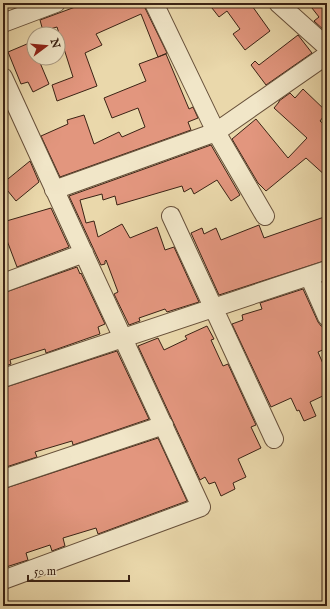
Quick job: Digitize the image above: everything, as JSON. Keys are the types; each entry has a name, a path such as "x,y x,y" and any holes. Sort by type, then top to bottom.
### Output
{"street":[{"path":"3,23 56,3"},
{"path":"154,3 216,132 265,216"},
{"path":"278,3 327,47"},
{"path":"54,190 216,132 327,55"},
{"path":"3,77 201,507 3,580"},
{"path":"171,216 274,438"},
{"path":"3,283 84,253"},
{"path":"3,378 327,270"},
{"path":"309,276 327,316"},
{"path":"3,479 164,426"}],"building":[{"path":"86,3 144,3 167,53 158,57 141,14 96,34 102,45 85,53 97,86 57,101 52,85 73,77 66,55 66,26 42,26 40,20"},
{"path":"208,3 250,3 270,31 245,50 233,34 240,29 227,11 219,17"},
{"path":"308,3 327,3 327,33 314,21 319,17"},
{"path":"298,35 312,53 266,85 251,65 255,61 259,65"},
{"path":"26,44 26,66 41,66 49,84 33,92 28,82 21,84 8,52"},
{"path":"166,54 189,109 193,107 198,118 188,122 191,130 60,177 41,136 68,124 67,120 84,115 94,144 119,132 122,137 145,127 138,108 112,118 104,98 146,81 139,64"},
{"path":"303,89 327,112 320,121 327,127 327,177 306,158 266,191 258,183 232,139 256,119 288,158 307,138 274,108 279,101 290,93 295,98"},
{"path":"211,145 240,195 231,201 217,180 194,194 191,188 184,192 182,186 117,205 115,196 103,200 102,194 80,200 86,223 94,221 98,237 122,224 130,238 157,227 165,250 174,247 199,302 167,312 165,309 139,318 140,321 129,325 114,294 118,292 106,260 105,264 101,265 69,196"},
{"path":"30,161 39,182 16,201 3,183"},
{"path":"51,208 69,247 17,267 3,230 3,222"},
{"path":"327,216 327,260 219,295 191,233 202,228 204,234 216,228 221,240 259,225 264,238"},
{"path":"77,267 105,324 98,327 100,334 46,353 45,349 10,360 11,364 3,367 3,293"},
{"path":"303,289 318,322 321,326 327,327 327,348 318,352 327,373 327,394 310,402 316,416 304,421 291,398 271,407 232,324 243,320 242,315 262,309 260,303"},
{"path":"207,326 214,339 211,340 223,366 228,364 256,425 251,427 261,448 238,459 246,477 233,483 235,489 221,496 215,482 209,484 205,477 200,480 138,346 158,338 164,350 187,339 185,336"},
{"path":"117,351 149,419 73,445 72,441 35,452 37,457 3,468 3,388"},
{"path":"158,438 187,501 98,534 96,528 63,538 65,546 52,551 50,545 26,553 28,560 3,568 3,489"}]}
